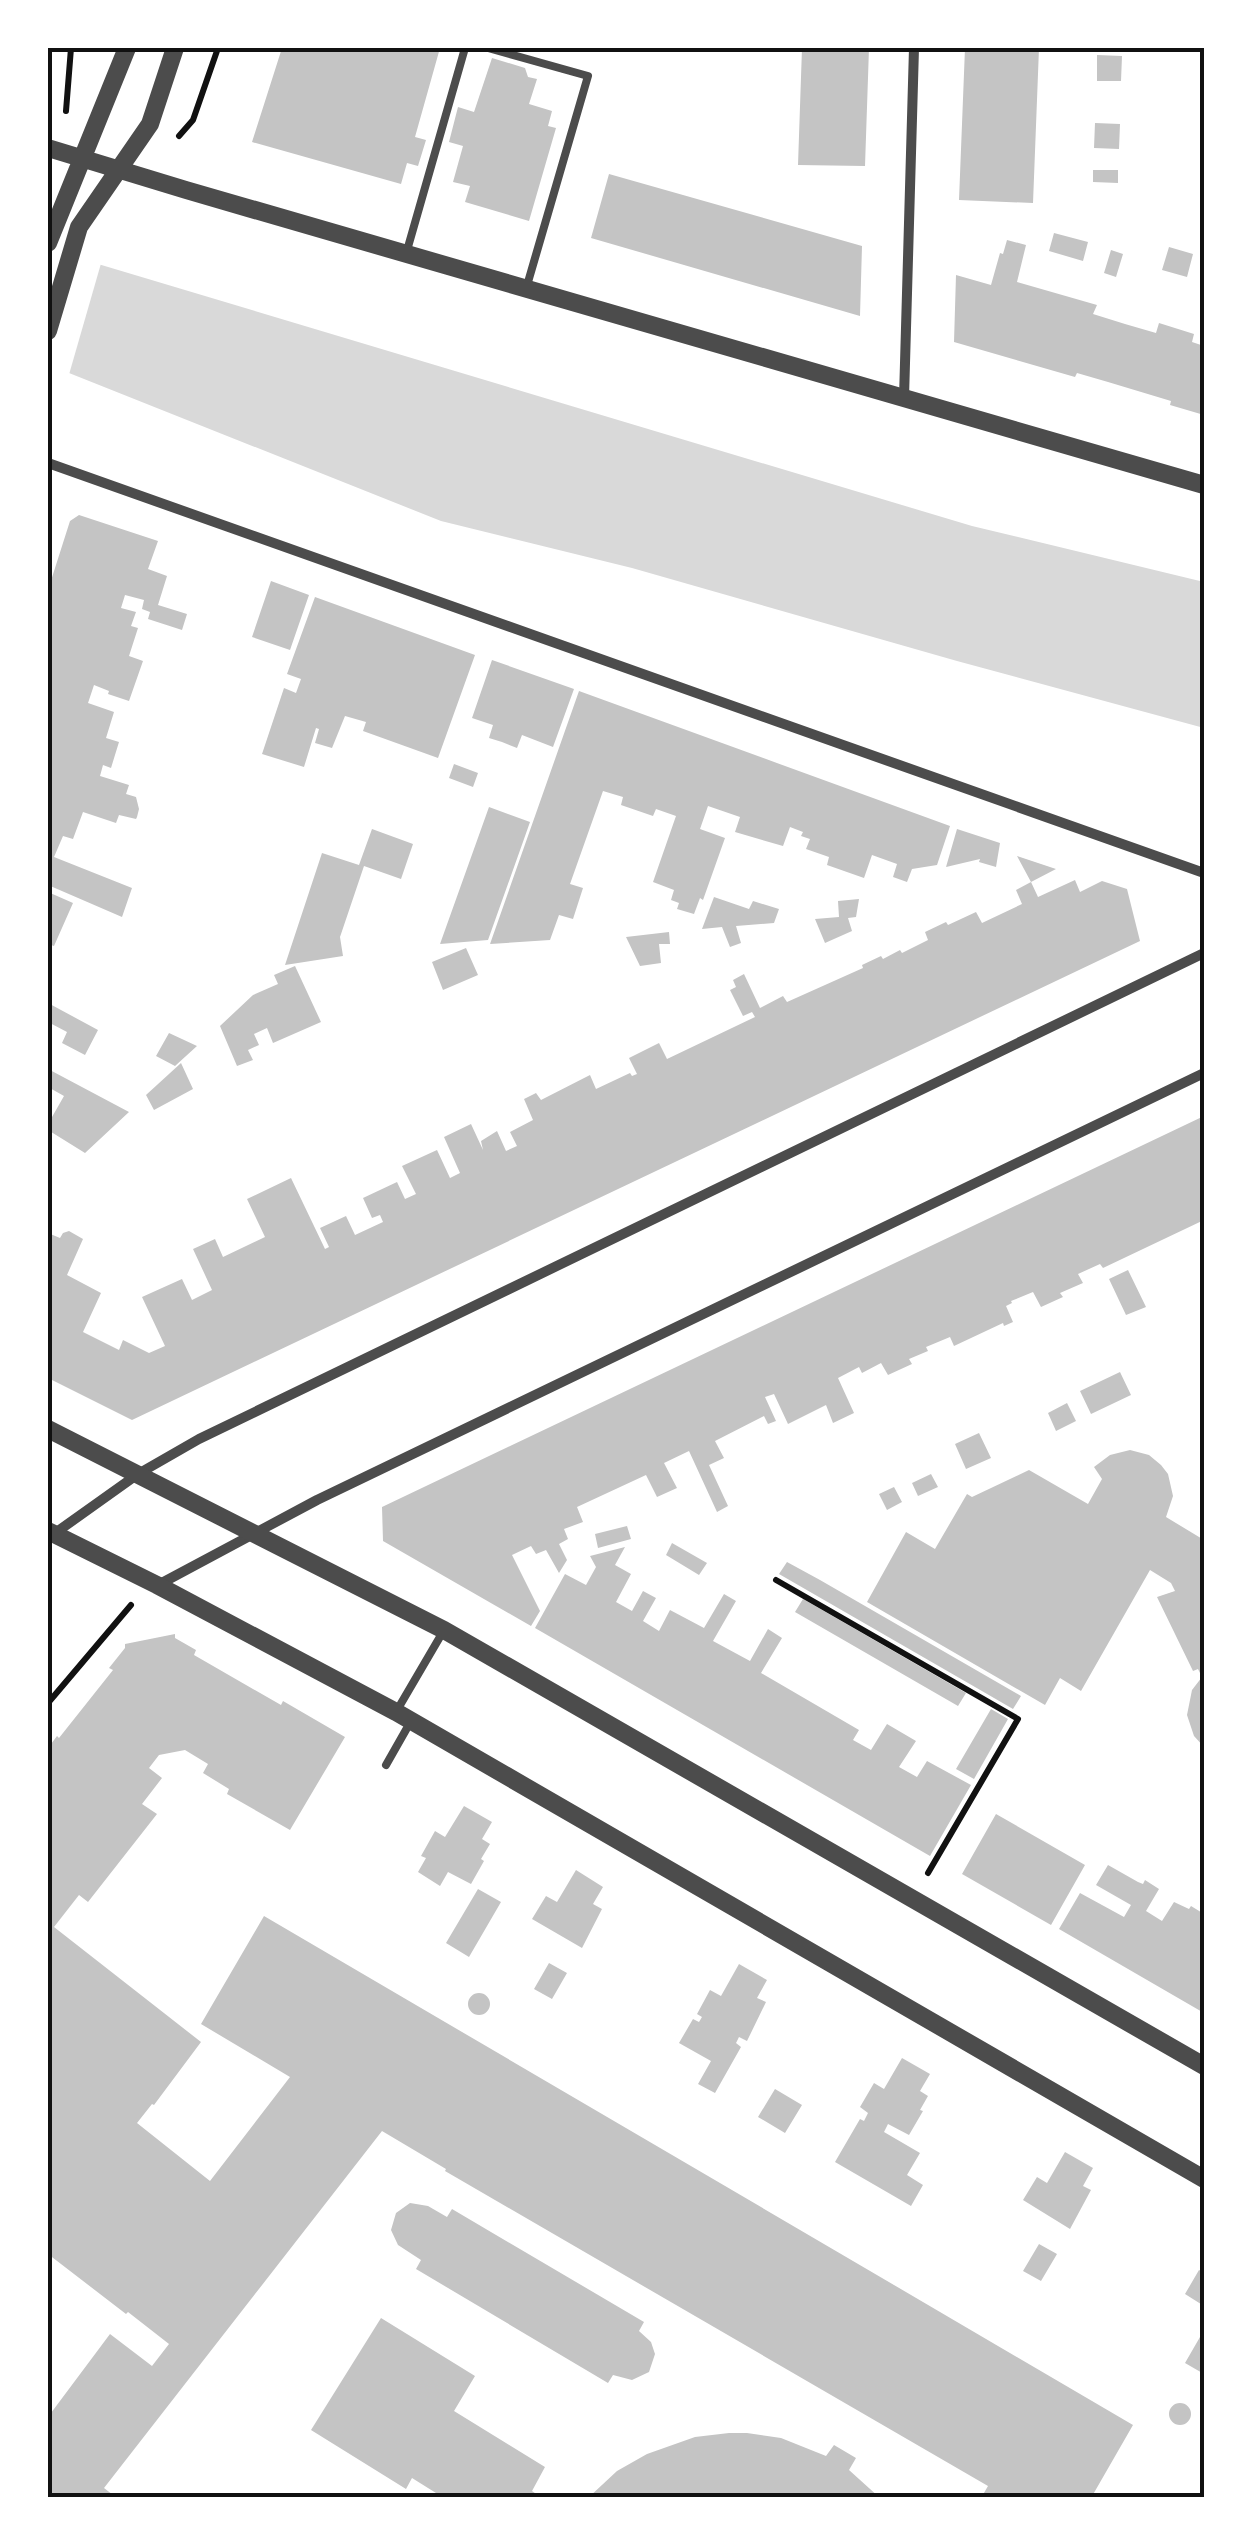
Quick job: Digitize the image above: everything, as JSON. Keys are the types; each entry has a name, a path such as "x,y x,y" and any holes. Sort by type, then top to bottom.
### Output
{"street":[{"path":"48,243 73,156 127,48"},
{"path":"48,331 79,227 150,124 175,48"},
{"path":"904,398 914,48"},
{"path":"73,156 1204,485"},
{"path":"48,463 1204,873"},
{"path":"50,1535 138,1474 199,1439 1204,954"},
{"path":"157,1585 317,1500 1204,1073"},
{"path":"48,1429 444,1630 1204,2066"},
{"path":"50,1535 157,1585 404,1717 1204,2180"}],"lane":[{"path":"406,254 466,48"},
{"path":"488,48 588,76 526,289"},
{"path":"386,1765 444,1630"}],"path":[{"path":"71,48 73,156"},
{"path":"776,1580 1018,1719 913,1899"},
{"path":"48,1703 134,1601 157,1585"}],"shaded area":[{"path":"48,249 972,526 1204,582 1204,728 632,568 441,521 48,367"}],"pier":[{"path":"48,244 102,260 68,378 48,372"}],"building":[{"path":"282,48 440,48 415,137 426,140 418,166 407,163 401,184 252,142"},
{"path":"802,48 869,48 865,166 798,165"},
{"path":"965,48 1039,48 1033,203 959,200"},
{"path":"1097,55 1122,56 1121,81 1097,81"},
{"path":"492,58 525,68 528,77 537,79 529,104 552,111 548,126 556,128 529,221 465,202 470,186 453,182 463,146 449,142 458,107 474,112"},
{"path":"1095,123 1120,124 1119,149 1094,148"},
{"path":"1093,170 1118,170 1118,183 1093,182"},
{"path":"609,174 862,246 860,316 591,238"},
{"path":"1054,233 1088,242 1083,261 1049,251"},
{"path":"1007,240 1026,245 1017,282 1097,305 1093,314 1125,324 1156,333 1159,323 1194,334 1192,342 1204,346 1204,415 1108,382 1077,373 1075,377 954,342 956,275 991,285"},
{"path":"1169,247 1193,254 1187,277 1162,270"},
{"path":"1111,250 1123,254 1116,277 1104,273"},
{"path":"79,515 158,541 148,569 167,576 158,605 187,614 182,630 148,619 150,612 142,609 144,600 125,595 121,608 136,612 131,626 138,628 129,656 143,661 129,701 94,685 88,703 114,712 106,738 119,742 111,768 103,765 100,776 129,785 126,794 136,797 137,817 119,815 116,823 83,812 73,839 63,836 54,857 132,888 122,917 48,885 48,590 70,521"},
{"path":"271,581 309,595 290,650 252,637"},
{"path":"315,597 475,655 438,758 363,731 366,722 345,716 332,748 315,743 319,729 316,728 304,767 262,754 284,688 296,693 301,679 287,674"},
{"path":"492,660 574,689 553,747 522,735 517,748 489,738 493,725 472,718"},
{"path":"579,691 950,826 937,865 912,869 907,882 893,877 897,864 872,855 864,878 827,865 829,857 806,849 810,839 801,836 803,832 790,827 783,846 735,832 740,817 708,806 700,829 725,838 703,900 700,898 694,914 677,909 679,903 671,900 674,890 653,882 676,816 656,809 653,816 621,805 623,797 603,791 570,884 583,888 573,919 559,915 550,940 490,944"},
{"path":"454,764 478,773 473,787 449,778"},
{"path":"489,807 530,822 488,940 440,944"},
{"path":"372,829 413,844 401,879 364,866 340,937 343,956 285,965 322,853 359,865"},
{"path":"957,829 1000,843 996,867 979,862 980,859 946,867"},
{"path":"1017,856 1056,869 1031,882"},
{"path":"1075,880 1080,892 1102,881 1127,889 1140,941 132,1420 48,1378 48,1233 60,1238 69,1231 83,1239 67,1275 101,1293 83,1332 119,1350 123,1340 149,1353 165,1346 142,1297 182,1279 192,1300 212,1290 193,1249 215,1239 223,1257 265,1237 247,1199 291,1178 325,1249 329,1247 320,1228 346,1216 355,1235 383,1222 380,1215 372,1218 363,1198 397,1182 405,1199 416,1194 402,1166 437,1150 450,1178 460,1173 444,1137 471,1124 483,1150 481,1141 497,1131 506,1151 517,1146 510,1132 533,1120 524,1099 536,1093 541,1100 590,1075 596,1089 630,1073 637,1074 629,1058 659,1043 667,1059 755,1017 752,1012 743,1016 730,990 736,987 733,980 744,974 760,1008 783,996 787,1002 881,956 883,959 900,950 902,953 928,940 925,932 946,922 948,925 976,912 982,923 1022,904 1016,890 1031,882 1038,897"},
{"path":"48,892 73,903 54,946 48,944"},
{"path":"714,897 749,909 753,901 779,909 774,923 736,926 741,943 730,947 722,927 702,929"},
{"path":"859,899 856,917 848,918 852,931 825,943 815,919 839,917 838,901"},
{"path":"669,932 670,944 659,944 661,963 640,966 626,937"},
{"path":"466,948 478,975 443,990 432,962"},
{"path":"295,966 321,1022 273,1043 267,1028 254,1034 259,1045 248,1050 253,1060 237,1066 220,1026 253,995 278,984 274,975"},
{"path":"48,1003 98,1030 85,1055 62,1043 67,1032 48,1022"},
{"path":"169,1033 197,1046 175,1066 156,1056"},
{"path":"181,1063 193,1089 154,1110 146,1095"},
{"path":"48,1069 129,1112 85,1153 48,1130 64,1096 48,1087"},
{"path":"1204,1116 1204,1220 1103,1268 1100,1264 1078,1274 1083,1283 1041,1307 1033,1292 1011,1301 1006,1306 1013,1322 1004,1326 1003,1323 954,1346 950,1337 926,1347 928,1351 909,1359 912,1364 888,1375 881,1363 862,1373 859,1367 838,1378 854,1413 833,1423 826,1405 788,1424 774,1394 765,1397 776,1421 768,1424 764,1416 715,1441 724,1458 709,1465 728,1506 717,1512 689,1451 664,1463 677,1488 657,1497 646,1475 577,1507 583,1522 564,1529 568,1539 559,1544 567,1560 559,1573 546,1550 536,1554 531,1546 512,1555 540,1611 531,1626 383,1541 382,1507"},
{"path":"1128,1270 1146,1307 1126,1315 1109,1279"},
{"path":"1120,1372 1131,1395 1091,1414 1080,1391"},
{"path":"1067,1403 1076,1421 1056,1431 1048,1413"},
{"path":"979,1433 991,1458 966,1469 955,1444"},
{"path":"1130,1450 1149,1455 1168,1474 1173,1496 1166,1517 1204,1540 1204,1747 1194,1736 1187,1715 1192,1690 1202,1677 1198,1669 1193,1671 1157,1597 1175,1591 1171,1583 1150,1570 1081,1691 1060,1678 1045,1705 867,1602 906,1532 935,1549 967,1494 972,1497 1029,1470 1088,1504 1102,1479 1094,1467 1110,1455"},
{"path":"931,1474 938,1487 918,1496 912,1483"},
{"path":"894,1487 902,1502 887,1510 879,1494"},
{"path":"627,1526 631,1539 598,1548 595,1534"},
{"path":"672,1543 707,1563 699,1575 666,1555"},
{"path":"625,1547 615,1565 631,1574 616,1602 632,1611 643,1591 656,1598 643,1621 659,1631 670,1610 704,1628 724,1594 736,1601 713,1641 750,1661 768,1629 782,1638 761,1673 859,1730 853,1740 871,1750 887,1724 916,1741 899,1767 917,1777 927,1761 971,1785 930,1856 535,1628 565,1574 586,1585 596,1567 590,1556"},
{"path":"787,1562 1021,1696 1013,1709 779,1574"},
{"path":"803,1599 966,1693 958,1706 795,1612"},
{"path":"175,1634 175,1638 196,1650 194,1655 345,1737 290,1830 227,1794 229,1789 203,1773 208,1764 185,1750 159,1755 149,1768 162,1778 142,1804 157,1814 88,1902 79,1895 54,1927 201,2042 137,2123 210,2181 290,2077 201,2024 264,1916 1133,2425 1091,2498 981,2498 988,2486 382,2131 104,2488 117,2498 48,2498 48,2417 110,2334 152,2366 169,2344 48,2254 48,1748 113,1670 109,1668 125,1644"},
{"path":"991,1709 1008,1719 974,1779 956,1769"},
{"path":"464,1806 492,1822 482,1839 490,1844 471,1884 448,1872 440,1886 418,1872 426,1858 421,1856 435,1831 445,1837"},
{"path":"996,1814 1085,1865 1051,1925 962,1874"},
{"path":"1108,1865 1159,1889 1146,1911 1162,1921 1174,1902 1204,1914 1204,2013 1059,1929 1080,1893 1124,1917 1131,1905 1096,1885"},
{"path":"576,1870 603,1887 593,1904 602,1909 582,1948 532,1919 546,1896 557,1902"},
{"path":"478,1889 501,1902 469,1957 446,1943"},
{"path":"549,1963 567,1973 552,1999 534,1989"},
{"path":"739,1964 767,1980 757,1998 766,2002 747,2041 739,2037 736,2043 741,2047 715,2093 698,2084 711,2061 679,2043 693,2019 699,2022 702,2017 697,2014 710,1990 721,1996"},
{"path":"479,1993 487,1996 487,2012 479,2015 471,2012 468,2004 471,1996"},
{"path":"902,2058 930,2074 920,2091 928,2096 920,2110 923,2111 909,2135 888,2124 884,2132 920,2153 907,2175 923,2185 911,2206 835,2162 860,2119 864,2121 868,2113 860,2107 874,2083 884,2089"},
{"path":"775,2089 802,2105 785,2133 758,2117"},
{"path":"1065,2152 1093,2168 1083,2186 1091,2190 1070,2229 1023,2200 1037,2177 1047,2183"},
{"path":"410,2203 428,2206 447,2217 452,2209 644,2322 639,2331 651,2342 655,2354 649,2372 632,2380 613,2375 608,2383 416,2269 421,2260 398,2245 391,2230 396,2213"},
{"path":"1039,2244 1057,2254 1041,2281 1023,2271"},
{"path":"1199,2270 1204,2273 1204,2306 1185,2294"},
{"path":"381,2318 475,2376 454,2411 545,2467 532,2491 542,2498 444,2498 412,2478 406,2489 311,2430"},
{"path":"1200,2337 1204,2340 1204,2374 1185,2363"},
{"path":"1180,2403 1188,2406 1188,2422 1180,2425 1172,2422 1169,2414 1172,2406"},
{"path":"729,2433 781,2438 826,2456 834,2445 856,2458 849,2470 880,2498 588,2498 617,2471 647,2454 695,2437"}]}
